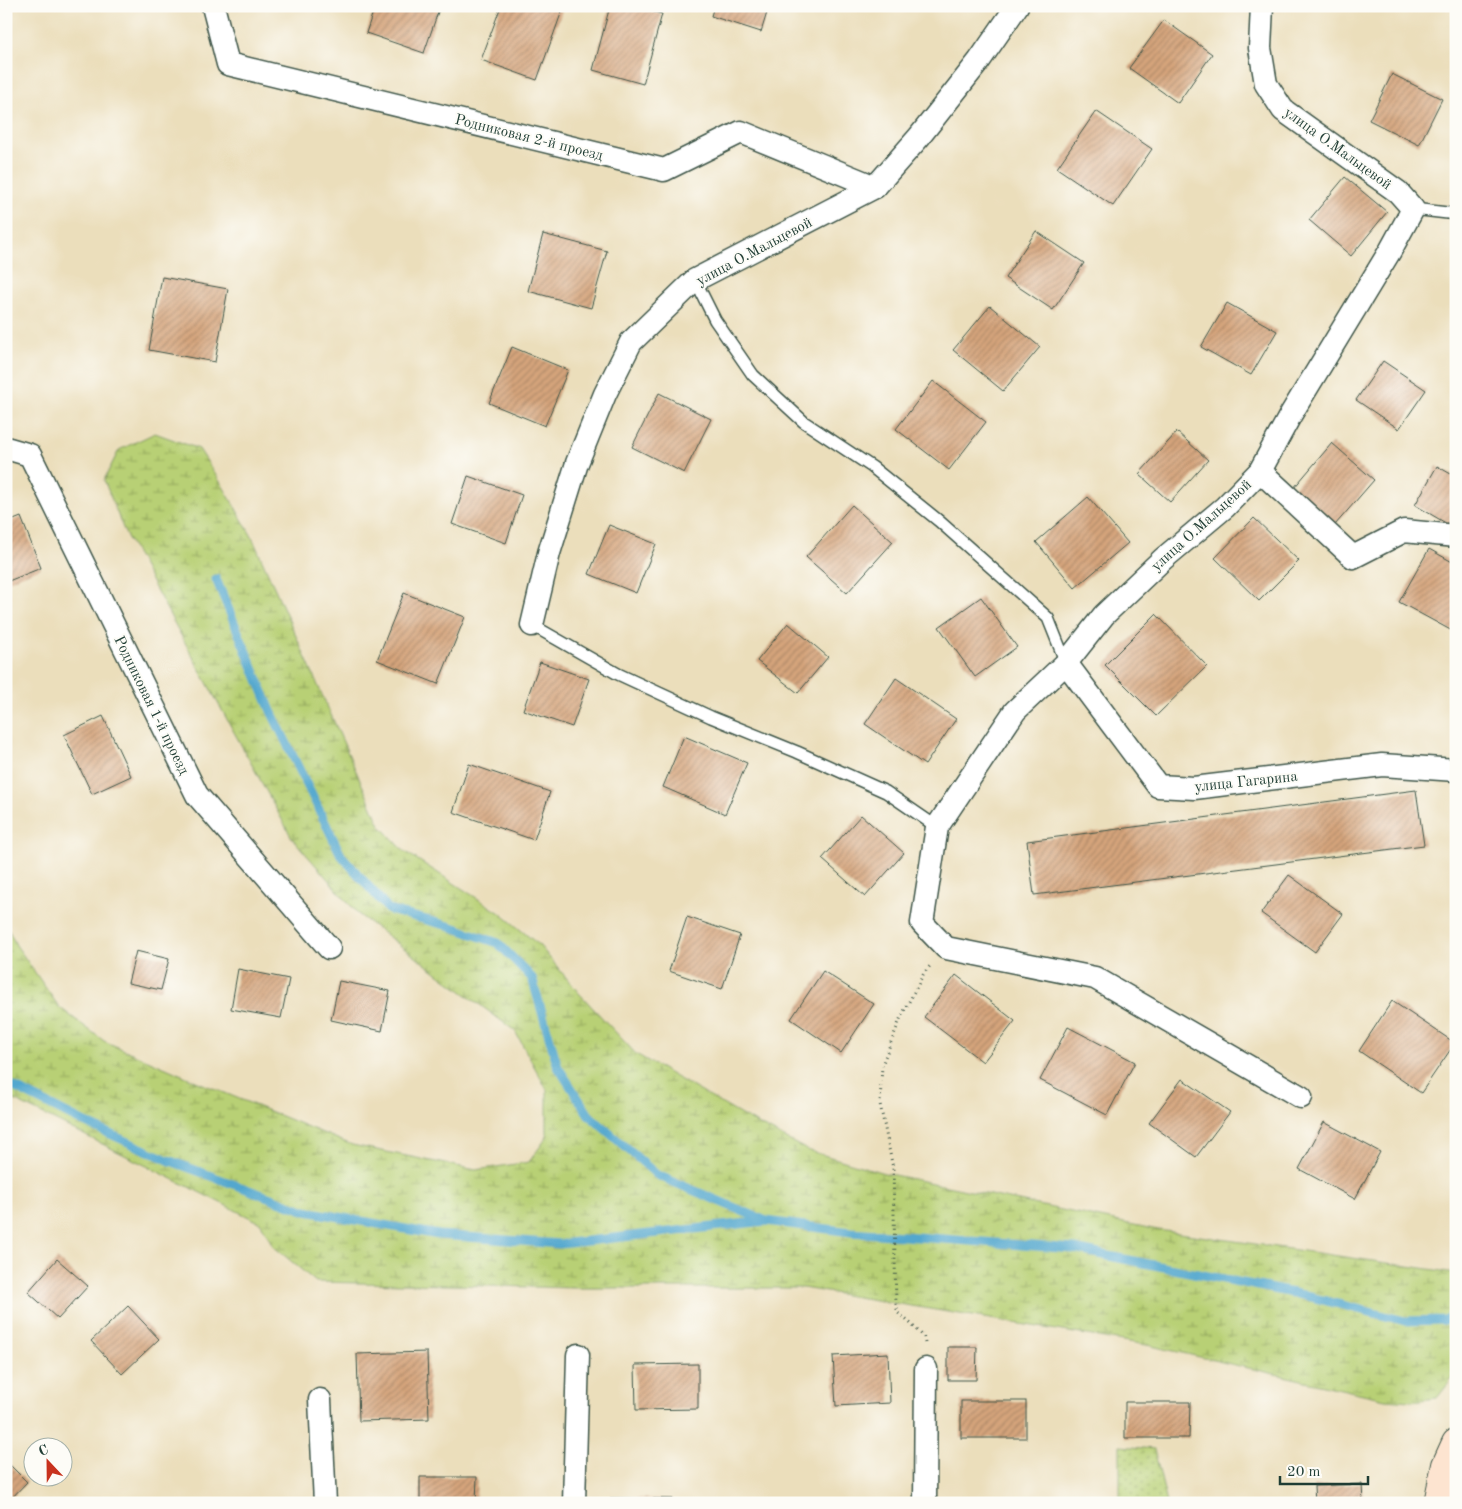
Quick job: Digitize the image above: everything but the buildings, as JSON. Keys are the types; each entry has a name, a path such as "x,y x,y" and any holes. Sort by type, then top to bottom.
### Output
{"main road":[{"path":"1438,1503 1446,1465 1456,1443"}],"street":[{"name":"Родниковая 2-й проезд","path":"213,6 228,64 664,170 741,132 875,186"},
{"name":"улица О.Мальцевой","path":"532,625 549,553 577,463 610,385 631,342 696,280 875,186 919,137 980,61 1017,6"},
{"name":"улица О.Мальцевой","path":"946,948 922,923 937,827 1016,711 1066,663 1104,615 1163,559 1225,507 1260,471 1291,414 1390,251 1413,209 1398,192 1284,110 1266,84 1260,48 1262,6"},
{"name":"Родниковая 1-й проезд","path":"6,448 30,455 196,795 329,948"},
{"path":"1260,471 1353,557 1404,532 1456,536"},
{"name":"улица Гагарина","path":"1066,663 1158,786 1194,788 1382,765 1456,770"},
{"path":"946,948 1095,978 1301,1097"},
{"path":"574,1503 578,1355"},
{"path":"925,1503 926,1369"},
{"path":"320,1400 325,1503"}],"lane":[{"path":"1413,209 1456,214"},
{"path":"696,280 715,320 752,375 804,422 872,467 939,521 1048,618 1066,663"},
{"path":"532,625 618,674 711,717 797,752 886,792 937,827"}],"path":[{"path":"926,1369 924,1337 898,1313 896,1305 893,1168 880,1104 882,1065 901,1017 924,973 946,948"}],"green space":[{"path":"155,433 199,449 251,535 380,825 404,851 500,913 539,945 578,992 636,1054 743,1116 807,1150 884,1173 1158,1230 1456,1273 1456,1374 1437,1398 1411,1401 1385,1399 1147,1345 803,1288 577,1288 316,1282 273,1246 261,1223 6,1096 6,925 16,945 59,1007 104,1041 352,1145 476,1170 529,1162 547,1137 547,1090 515,1031 358,914 292,838 125,533 104,480 119,450"},
{"path":"1120,1446 1154,1449 1167,1503 1120,1503"}],"waterway":[{"path":"216,579 271,711 341,855 389,910 449,926 498,943 532,978 558,1067 589,1115 657,1175 766,1221 851,1232 1074,1249 1303,1295 1405,1321 1445,1320 1456,1314"},
{"path":"6,1083 81,1121 168,1160 306,1211 439,1235 560,1244 766,1221"}]}
